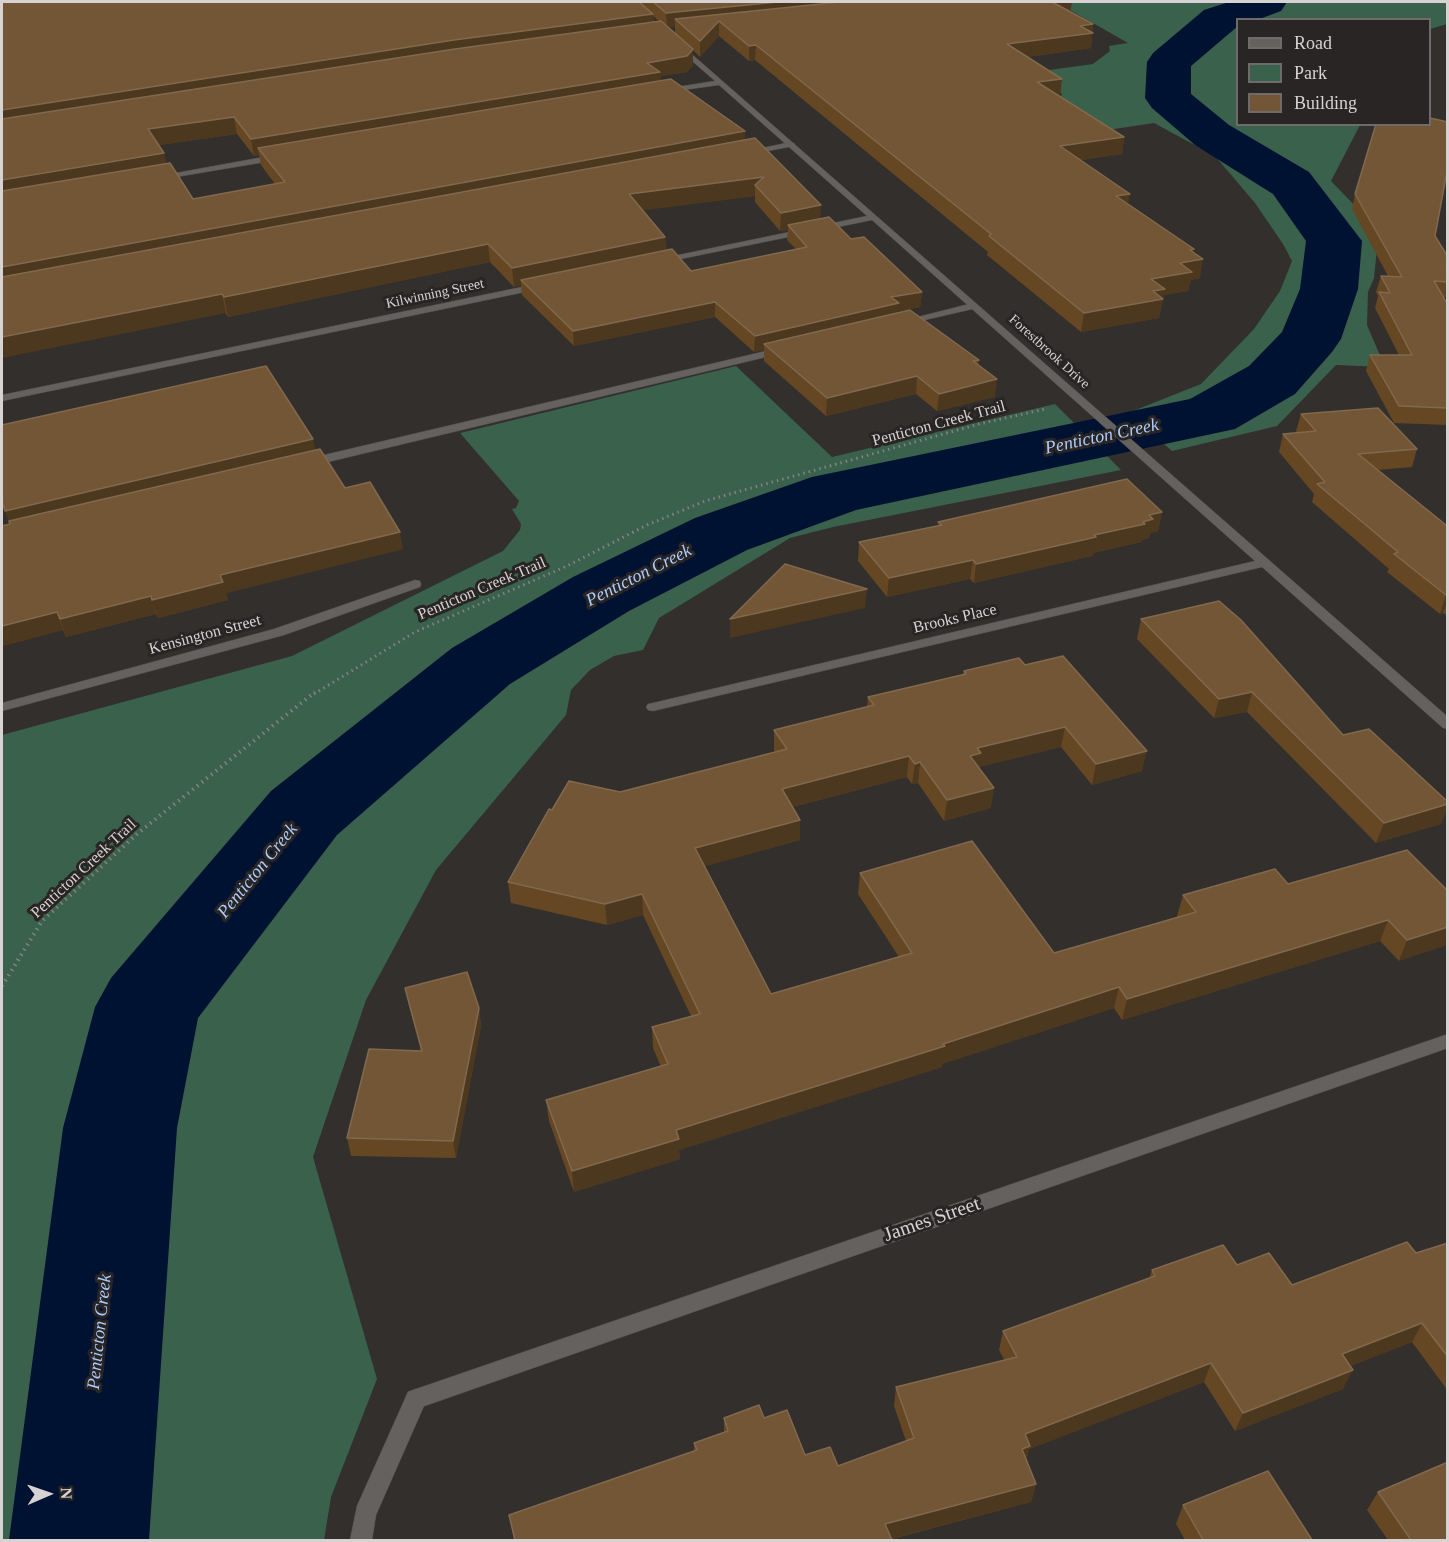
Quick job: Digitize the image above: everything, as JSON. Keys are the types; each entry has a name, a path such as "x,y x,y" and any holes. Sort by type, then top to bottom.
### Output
{"street":[{"name":"Forestbrook Drive","path":"672,39 1448,725"},
{"path":"650,94 721,82"},
{"path":"732,155 791,144"},
{"path":"143,180 285,156"},
{"path":"651,263 873,217"},
{"name":"Kilwinning Street","path":"2,398 547,285"},
{"path":"892,325 973,306"},
{"path":"291,466 800,346"},
{"name":"Brooks Place","path":"653,708 1264,562"},
{"name":"Kensington Street","path":"2,707 279,632 415,584"},
{"name":"James Street","path":"361,1540 365,1514 416,1399 1448,1041"}],"path":[{"name":"Penticton Creek Trail","path":"2,986 42,921 137,834 318,690 415,632 567,566 647,525 705,501 979,424 1080,401"}],"green space":[{"path":"1056,2 1447,2 1447,24 1431,29 1431,18 1236,18 1236,126 1359,126 1331,181 1359,210 1377,249 1374,278 1368,292 1367,325 1385,367 1336,365 1277,426 1172,451 1128,413 1201,384 1254,329 1280,291 1292,261 1255,203 1215,156 1154,123 1101,131 1058,98 1062,95 1053,76 1042,71 1093,64 1110,51 1109,46 1128,43"},
{"path":"736,366 832,457 1055,404 1121,470 833,527 790,538 659,618 643,650 614,656 590,670 571,690 566,715 436,870 366,1000 313,1157 377,1379 331,1497 324,1540 2,1540 2,735 292,656 503,551 520,530 521,524 512,509 516,508 519,501 460,433"}],"building":[{"path":"2,2 639,2 653,14 454,40 2,110"},
{"path":"653,2 778,2 666,13"},
{"path":"840,2 1052,2 1093,24 1080,26 1093,33 1007,44 1062,79 1037,82 1124,137 1060,146 1130,194 1116,196 1194,249 1190,250 1203,259 1180,263 1192,272 1151,279 1165,289 1153,291 1163,299 1084,313 989,236 991,234 756,45 749,46 719,21 700,41 675,19"},
{"path":"661,21 693,49 687,56 647,63 660,72 251,139 234,117 148,129 164,153 2,180 2,119 455,49"},
{"path":"671,79 745,131 2,267 2,191 170,163 193,199 285,182 258,148"},
{"path":"1431,118 1448,122 1448,166 1435,236 1448,257 1448,266 1446,266 1448,282 1434,281 1448,305 1448,408 1399,406 1370,355 1412,355 1379,292 1390,293 1381,276 1402,277 1355,194 1375,126 1431,126"},
{"path":"755,138 821,205 781,213 755,185 764,177 629,194 665,237 512,268 488,244 224,297 222,294 2,337 2,277"},
{"path":"829,217 851,239 864,237 922,292 891,297 899,303 755,336 715,302 573,331 521,280 672,249 691,271 807,247 788,225"},
{"path":"910,310 979,360 973,361 997,379 939,394 917,376 827,398 764,344"},
{"path":"266,366 313,439 5,511 2,501 2,425"},
{"path":"1378,408 1417,449 1358,454 1446,525 1448,524 1448,594 1446,595 1394,554 1398,552 1317,484 1325,482 1283,434 1316,431 1301,414"},
{"path":"320,449 345,488 370,482 400,532 220,575 223,582 152,600 151,596 60,619 57,612 2,626 2,526 10,524 9,521"},
{"path":"1127,479 1162,512 1149,515 1153,519 1143,522 1145,524 1094,535 1096,537 976,564 973,560 889,578 859,542 942,525 938,522"},
{"path":"785,564 867,589 730,619"},
{"path":"1219,601 1241,620 1343,735 1369,729 1448,804 1384,823 1252,692 1219,699 1141,619"},
{"path":"1063,656 1147,751 1096,764 1065,727 977,748 981,753 970,756 994,788 947,800 920,762 915,764 909,756 782,789 800,820 695,848 771,994 912,953 860,873 972,841 1054,953 1196,912 1183,895 1275,869 1288,884 1407,850 1448,891 1448,927 1407,940 1388,920 1127,999 1119,987 943,1044 945,1046 676,1130 679,1139 572,1171 546,1100 668,1064 652,1027 700,1014 642,894 605,904 508,882 549,809 552,810 569,781 620,792 787,749 774,730 874,705 868,697 966,674 964,671 1019,658 1025,665"},
{"path":"467,972 479,1008 453,1141 347,1138 369,1049 422,1051 405,988"},
{"path":"1407,1242 1416,1253 1448,1243 1448,1357 1422,1323 1342,1354 1353,1370 1243,1413 1211,1363 1025,1434 1030,1446 1022,1449 1036,1484 885,1524 892,1540 515,1540 509,1515 697,1450 694,1443 728,1431 724,1418 759,1405 764,1418 787,1410 805,1455 830,1447 838,1466 914,1438 896,1387 1017,1357 1003,1331 1155,1276 1152,1270 1223,1245 1237,1265 1269,1253 1292,1285"},
{"path":"1448,1462 1448,1540 1411,1540 1378,1492"},
{"path":"1268,1471 1312,1540 1203,1540 1183,1505"}],"waterway":[{"name":"Penticton Creek","path":"79,1540 120,1128 148,1007 304,813 481,666 601,594 721,534 837,492 1211,415 1272,380 1310,339 1329,289 1334,241 1291,183 1212,135 1168,98 1169,62 1219,19 1267,2"}]}
